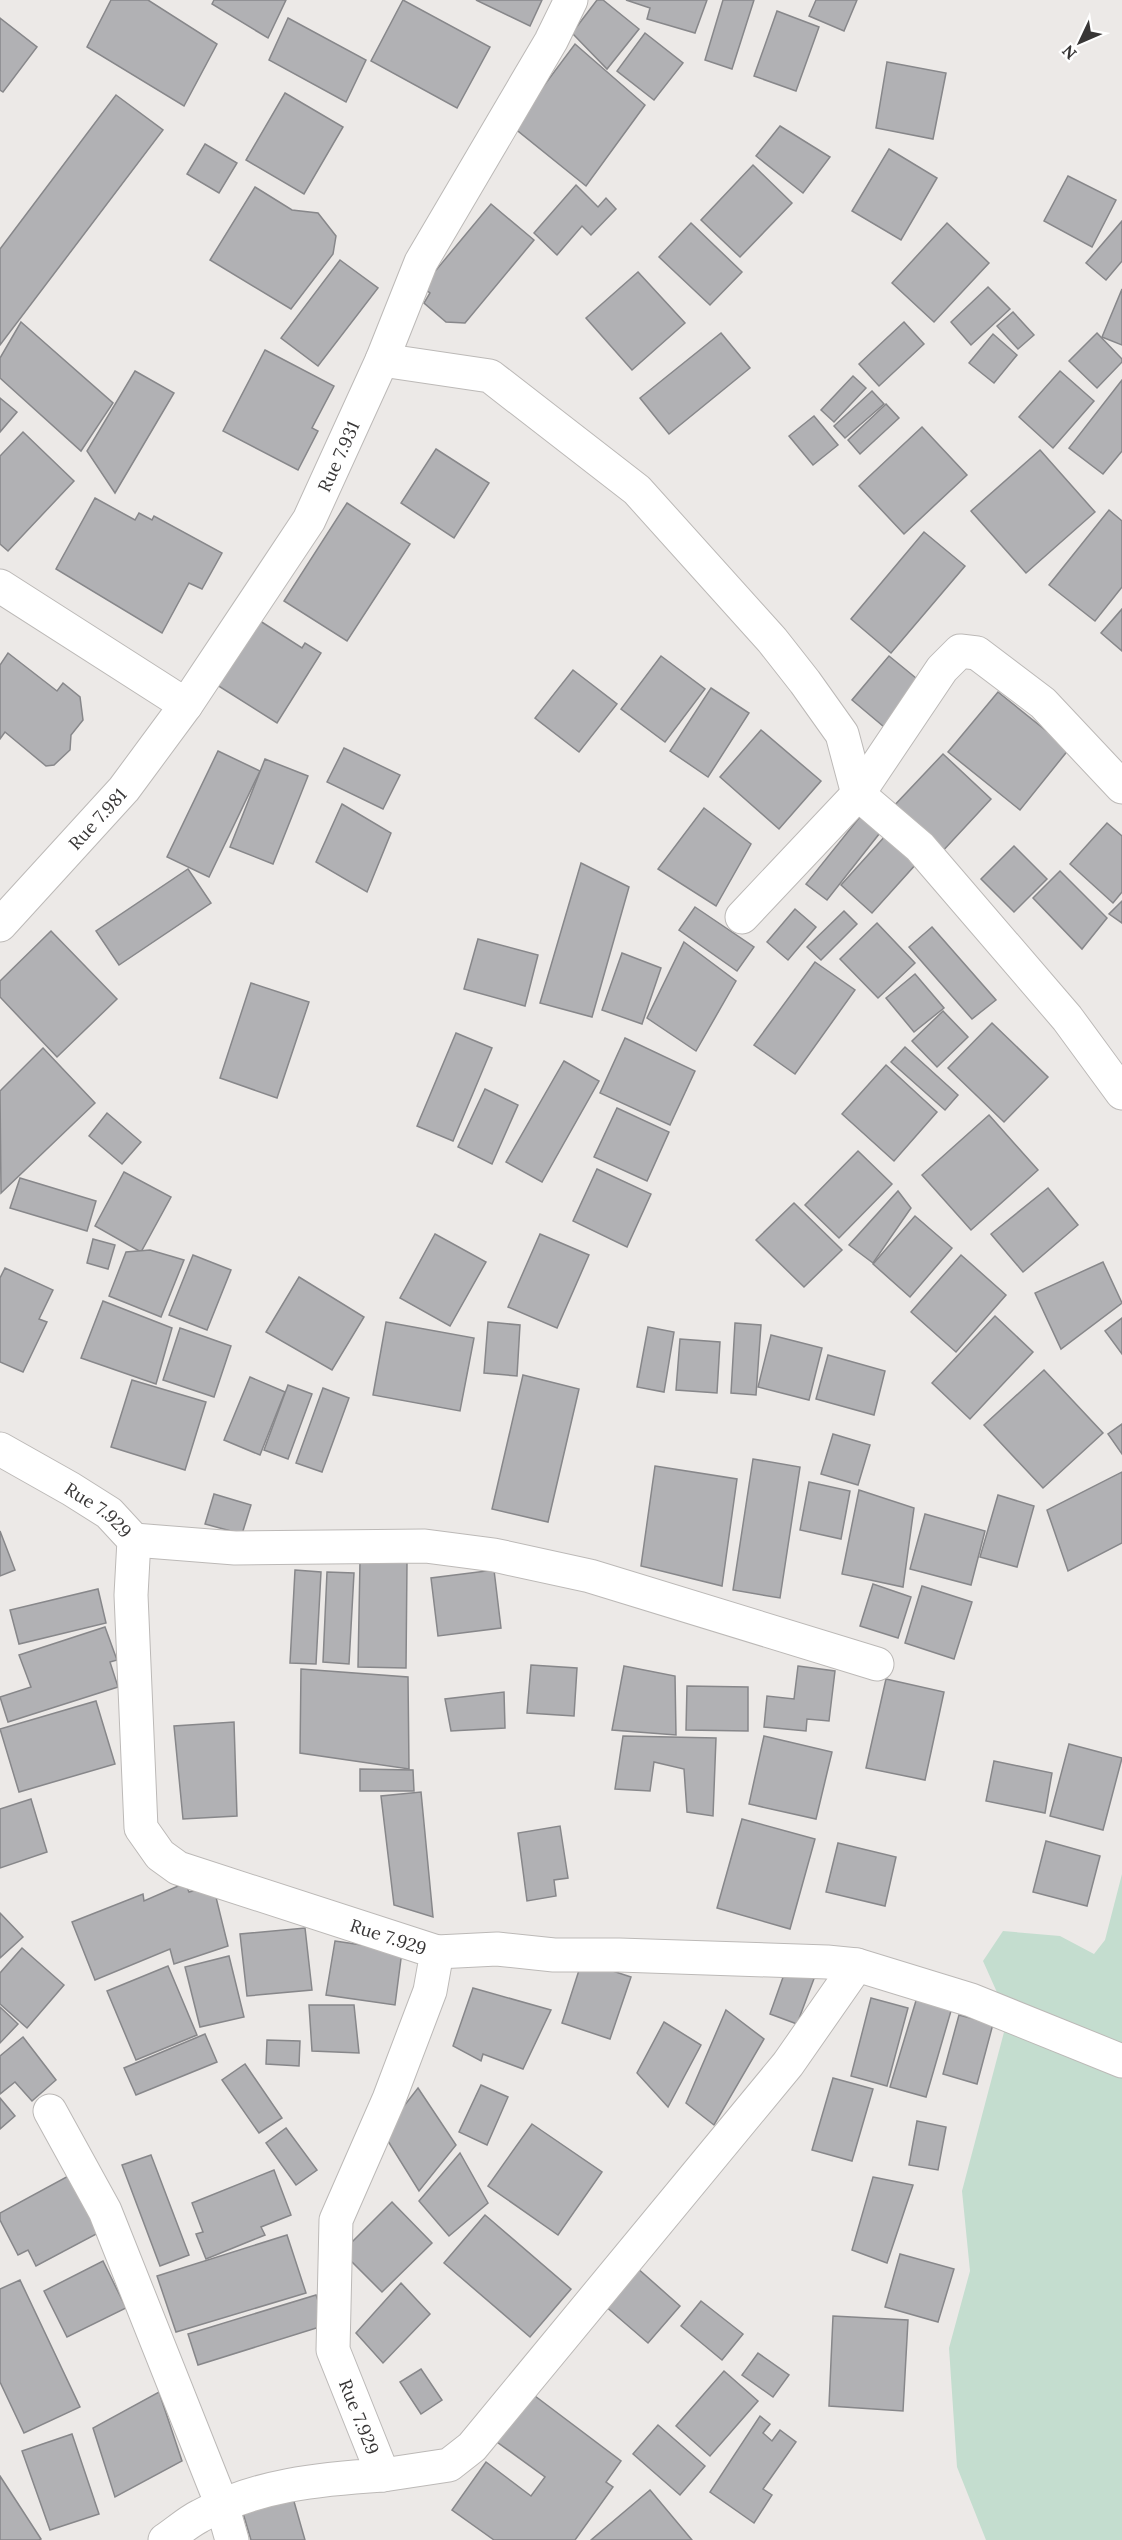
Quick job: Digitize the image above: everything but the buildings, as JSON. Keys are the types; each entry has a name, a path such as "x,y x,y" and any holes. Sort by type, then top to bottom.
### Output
{"street":[{"name":"Rue 7.931","path":"186,705 309,520 382,360 421,262 551,41 571,0"},
{"path":"382,360 490,376 638,490 764,631 806,682 842,734 858,794 920,846 1067,1018 1122,1093"},
{"path":"0,586 186,705"},
{"path":"742,917 858,794 942,669 960,651 977,653 1043,703 1122,787"},
{"name":"Rue 7.981","path":"0,925 124,789 186,705"},
{"name":"Rue 7.929","path":"0,1449 109,1513 134,1540 131,1595 141,1828 160,1855 178,1868 437,1952 430,1991 389,2099 336,2220 333,2350 383,2475 318,2479 251,2493 198,2517 165,2540"},
{"path":"134,1540 235,1548 425,1546 494,1555 590,1576 877,1664"},
{"path":"437,1952 496,1949 554,1955 630,1955 858,1965 971,2000 1122,2061"},
{"path":"383,2475 449,2464 472,2447 788,2064 858,1965"},
{"path":"50,2111 105,2211 222,2505 232,2540"}],"green space":[{"path":"1122,1874 1122,2540 986,2540 957,2467 949,2348 970,2271 962,2191 1008,2017 983,1961 1003,1931 1060,1936 1094,1954 1105,1940"}]}
